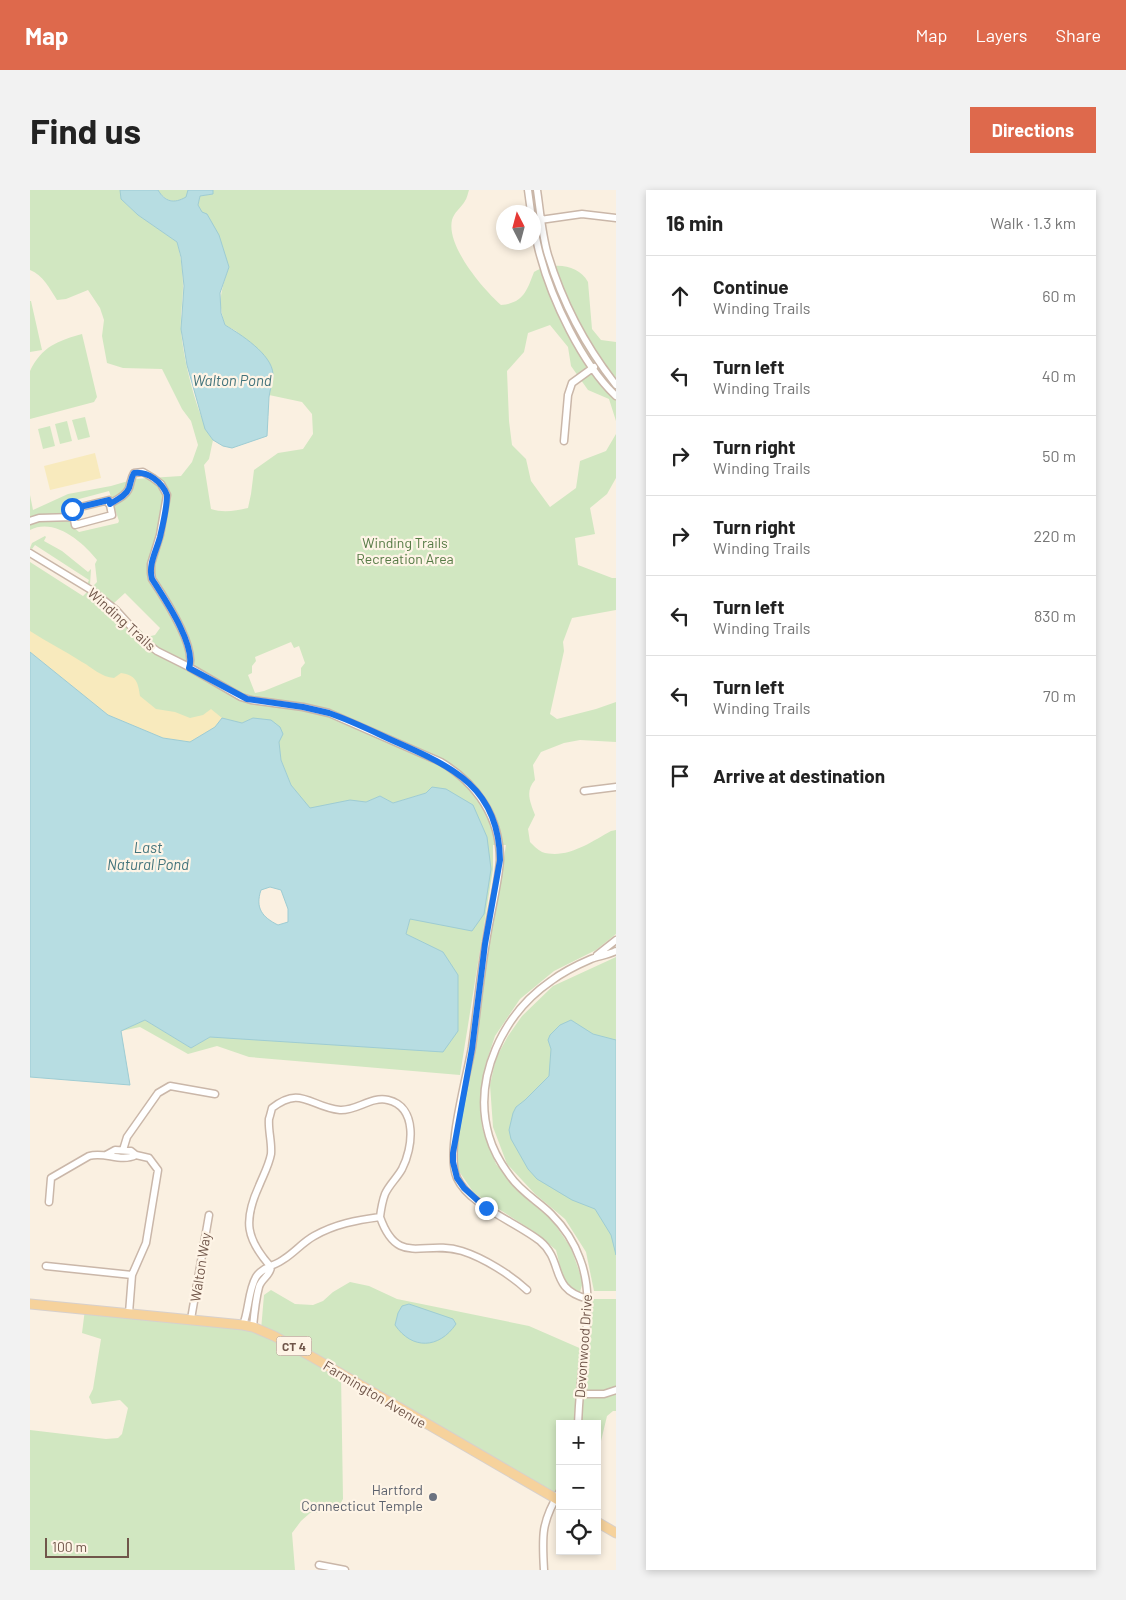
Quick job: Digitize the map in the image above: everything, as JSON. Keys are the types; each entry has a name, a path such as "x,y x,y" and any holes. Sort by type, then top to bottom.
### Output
{"main road":[{"name":"Farmington Avenue","path":"30,1304 191,1319 253,1327 306,1353 556,1496"},
{"path":"601,1524 616,1533"}],"street":[{"path":"528,190 529,205"},
{"path":"537,190 539,205"},
{"path":"616,218 582,214 541,219 548,254 574,319 599,364 616,385"},
{"path":"539,250 549,282 573,335 592,368 616,396"},
{"path":"564,440 568,395 572,383 599,364"},
{"path":"110,504 128,491 134,473 143,472 151,476 165,490 167,502 150,573 180,627 191,661 189,668"},
{"path":"109,500 112,516 75,525 74,517 72,509 109,500"},
{"path":"30,521 39,518 74,517"},
{"name":"Winding Trails","path":"30,553 91,590 116,610 144,641 157,652 242,697 313,708 329,713 433,758 455,770 475,789 484,801 496,830 500,848 500,860 485,944 472,1049 454,1145 453,1162 457,1178 464,1188 478,1202 542,1242 551,1254 564,1286 575,1294 588,1299"},
{"path":"584,791 616,787"},
{"name":"Devonwood Drive","path":"592,959 616,940"},
{"name":"Devonwood Drive","path":"578,1420 588,1299 581,1260 567,1234 552,1215 519,1187 497,1156 485,1120 484,1104 489,1066 501,1038 515,1015 549,982 564,972 592,959 616,951"},
{"path":"124,1150 127,1137 158,1093 170,1086 215,1094"},
{"path":"271,1267 261,1257 252,1241 249,1230 252,1201 271,1153 269,1120 272,1108 289,1097 299,1097 328,1108 342,1110 354,1109 377,1100 388,1100 399,1105 403,1110 411,1129 409,1149 403,1167 385,1193 381,1205 380,1217 391,1240 403,1248 447,1248 461,1251 474,1256 517,1280 527,1290"},
{"path":"106,1154 115,1150 131,1151 149,1158 158,1170 146,1243 132,1275 129,1313"},
{"path":"49,1202 51,1178 89,1156 106,1154 121,1158 136,1154"},
{"name":"Walton Way","path":"191,1319 209,1215"},
{"path":"243,1325 253,1285 263,1269 284,1260 314,1236 329,1229 345,1222 380,1217"},
{"path":"46,1266 132,1275"},
{"path":"253,1327 259,1286 270,1272 271,1267"},
{"path":"580,1394 604,1394 616,1390"},
{"path":"544,1570 543,1530 556,1501"},
{"path":"319,1564 345,1570"}],"green space":[{"name":"Winding Trails Recreation Area","path":"30,190 120,190 121,199 138,215 177,242 183,276 182,342 196,402 213,440 209,459 204,465 211,509 225,511 248,508 254,470 278,453 303,449 313,434 312,414 302,402 269,395 273,373 236,331 225,325 221,309 221,296 229,267 198,205 200,196 213,194 213,190 469,190 466,200 452,220 455,242 460,254 476,278 501,305 515,302 520,298 527,290 534,272 548,267 564,266 571,268 578,271 588,282 592,329 601,340 616,342 616,421 609,399 588,390 571,366 568,347 550,325 528,333 524,352 507,371 509,421 512,445 526,459 531,481 550,507 576,488 580,461 606,451 616,434 616,478 607,494 590,508 595,534 575,538 578,565 616,578 616,610 572,618 563,642 564,651 550,714 557,719 616,702 616,742 580,740 564,743 541,752 533,765 535,780 530,788 529,797 535,815 528,829 530,842 542,852 551,854 560,854 578,849 616,830 616,934 596,950 554,971 520,999 495,1036 486,1063 480,1100 482,1127 496,1164 522,1195 552,1220 571,1248 583,1282 580,1292 569,1287 563,1278 556,1250 533,1231 474,1193 458,1170 455,1160 458,1128 506,845 493,845 493,869 460,1075 249,1057 217,1046 188,1054 140,1027 121,1031 145,1020 191,1048 210,1037 443,952 406,935 410,919 426,793 393,803 380,796 366,802 350,801 310,809 291,785 281,760 279,742 253,718 242,723 222,719 190,742 30,652 30,562 83,596 97,582 95,564 97,560 84,546 67,533 49,527 39,527 30,530 30,495 33,510 68,494 111,486 135,479 181,476 192,462 198,445 191,421 182,409 162,369 123,368 107,363 102,336 104,320 100,308 88,290 66,299 57,300 42,279 30,270","holes":["109,491 119,521 118,523 79,532 73,527 68,502","125,593 160,628 155,635 147,637 114,603","291,642 294,648 299,646 305,663 301,668 301,676 255,693 248,675 252,673 252,666 256,661 255,657"]},
{"path":"158,190 188,190 187,197 178,201 171,201"},
{"path":"30,301 42,350 30,352"},
{"path":"82,334 97,397 94,402 30,419 30,371 45,350 58,342"},
{"path":"85,417 90,437 78,440 72,420"},
{"path":"67,421 72,441 60,444 55,424"},
{"path":"50,426 55,446 43,449 38,429"},
{"path":"45,536 44,541 62,551 88,572 91,569 90,585 87,584 89,580 35,545 32,549 30,548 32,543"},
{"path":"616,957 616,1291 594,1291 586,1252 565,1219 535,1194 507,1164 493,1127 490,1085 496,1058 522,1016 553,986"},
{"path":"350,1282 369,1286 397,1299 529,1326 584,1350 588,1299 616,1299 616,1411 607,1416 601,1441 601,1420 556,1420 556,1499 341,1374 343,1499 338,1508 333,1512 310,1513 292,1533 295,1570 30,1570 30,1430 106,1439 118,1438 122,1434 128,1408 120,1400 92,1404 89,1397 93,1389 101,1339 82,1333 85,1309 261,1330 264,1295 271,1290 295,1304 313,1305 323,1301 333,1292"}],"sand":[{"path":"95,453 101,478 50,490 44,466"},
{"path":"30,631 105,676 114,678 121,673 130,675 137,683 140,696 156,709 175,712 190,718 203,715 211,709 222,718 215,727 190,742 163,738 108,715 30,652"}],"water":[{"name":"Walton Pond","path":"120,190 158,190 170,201 178,201 186,197 188,190 213,190 213,194 200,196 198,205 202,212 207,214 219,235 229,267 220,293 221,313 225,325 247,339 267,359 273,374 269,397 267,436 232,448 223,446 213,440 205,429 187,365 181,329 184,286 181,257 177,242 138,215 121,199"},
{"name":"Last Natural Pond","path":"30,652 108,715 163,738 190,742 215,727 222,718 242,723 253,718 271,720 280,727 283,734 279,742 281,760 291,785 310,808 350,800 366,802 380,796 393,803 426,793 432,787 446,789 473,805 487,837 491,869 484,914 472,931 410,919 406,934 443,952 458,975 458,1031 443,1052 210,1037 191,1048 145,1020 121,1031 130,1085 30,1077","holes":["270,887 281,890 288,909 288,922 278,925 268,919 261,911 259,896 261,890"]},
{"path":"571,1020 593,1034 616,1040 616,1255 611,1235 595,1209 572,1200 537,1179 528,1169 511,1139 509,1130 516,1107 549,1076 551,1049 548,1040 550,1035 560,1025"},
{"path":"409,1304 453,1319 456,1324 442,1338 434,1342 417,1342 409,1339 395,1325 402,1306"}],"place":[{"name":"Hartford Connecticut Temple","path":"433,1497"}],"route":[{"path":"72,509 109,500 110,504 117,500 128,491 134,473 143,472 153,478 165,490 167,502 150,573 186,641 191,661 189,668 242,697 313,708 329,713 433,758 455,770 475,789 484,801 498,835 500,848 499,873 485,944 472,1049 454,1145 453,1162 457,1178 464,1188 486,1208"}]}
